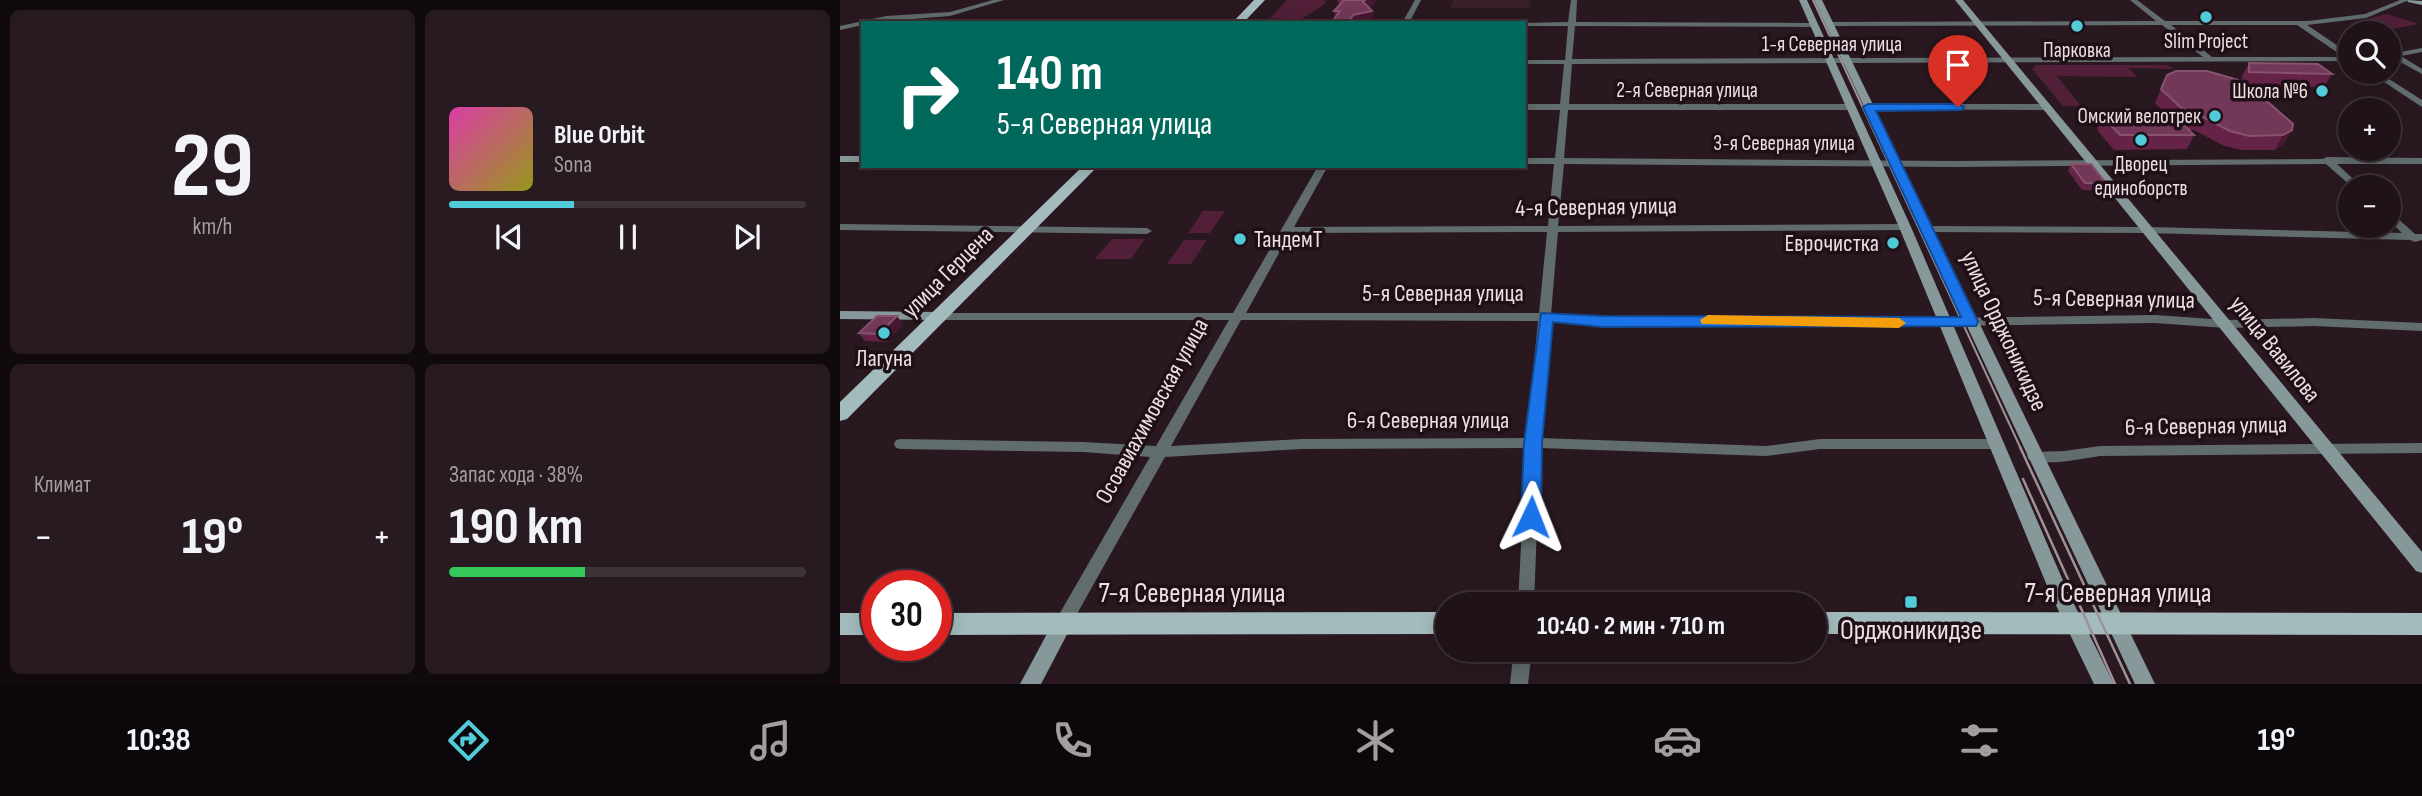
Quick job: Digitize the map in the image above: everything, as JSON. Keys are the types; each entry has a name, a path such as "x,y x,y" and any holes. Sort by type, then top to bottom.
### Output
{"main road":[{"path":"1239,21 1261,0"},
{"name":"улица Орджоникидзе","path":"1803,0 1814,25 1868,107 2145,684"},
{"name":"улица Орджоникидзе","path":"1818,0 1829,24 1840,61 1849,107 1877,162 1996,444 2104,684"},
{"name":"улица Вавилова","path":"1959,0 2422,565"},
{"path":"2412,0 2422,3"},
{"path":"840,159 861,159"},
{"name":"улица Герцена","path":"840,414 1089,168"},
{"name":"5-я Северная улица","path":"840,315 939,316"},
{"name":"7-я Северная улица","path":"1827,622 2422,624"},
{"name":"Осоавиахимовская улица","path":"1030,684 1063,623"},
{"name":"7-я Северная улица","path":"952,624 1435,623"},
{"path":"840,624 861,624"}],"street":[{"path":"874,21 950,14 1001,0"},
{"path":"1406,21 1418,0"},
{"path":"1527,592 1533,443 1574,0"},
{"path":"2133,0 2211,60"},
{"path":"1829,24 2300,23 2352,19 2406,0"},
{"path":"840,27 861,23"},
{"path":"2300,23 2338,50"},
{"path":"1526,24 1814,25"},
{"path":"2401,54 2422,50"},
{"name":"1-я Северная улица","path":"1526,62 2338,58"},
{"path":"2401,60 2422,72"},
{"path":"2391,84 2422,104"},
{"name":"2-я Северная улица","path":"1526,107 1849,107"},
{"path":"1868,107 2047,107"},
{"path":"2327,160 2344,175"},
{"name":"3-я Северная улица","path":"1526,161 2422,161"},
{"name":"Осоавиахимовская улица","path":"1063,623 1322,168"},
{"path":"2401,225 2417,237 2422,246"},
{"path":"840,227 1147,231"},
{"name":"4-я Северная улица","path":"1287,230 1905,227"},
{"path":"1926,229 2147,230 2417,237"},
{"name":"5-я Северная улица","path":"939,316 1236,315 1546,317 1603,321 1946,322 2101,318 2226,324 2314,322 2422,327"},
{"name":"6-я Северная улица","path":"901,444 1162,452 1302,444 1533,443 1766,451 1821,444 1996,444"},
{"name":"6-я Северная улица","path":"2034,456 2064,456 2100,451 2325,446 2422,448"},
{"path":"1519,684 1522,662"}],"shaded area":[{"path":"1287,0 1324,0 1326,3 1300,20 1270,18"},
{"path":"1453,0 1531,0 1529,8 1450,8"},
{"path":"2387,14 2419,24 2401,27 2401,21 2358,21"},
{"path":"2036,65 2168,65 2173,69 2129,68 2137,77 2057,76 2081,106 2063,106 2032,69"},
{"path":"1203,211 1225,211 1210,233 1188,233"},
{"path":"1112,239 1145,239 1131,259 1095,259"},
{"path":"1184,240 1207,240 1191,264 1167,264"}],"building":[{"path":"1344,0 1365,0 1363,2 1372,11 1353,15 1349,21 1332,21 1340,11 1334,11"},
{"path":"2249,63 2318,64 2332,74 2249,72"},
{"path":"2176,71 2207,71 2245,82 2293,124 2292,130 2283,135 2249,136 2230,131 2201,116 2190,116 2161,89 2167,75"},
{"path":"2172,113 2194,135 2120,135 2102,116"},
{"path":"2071,164 2091,164 2106,183 2085,183"},
{"path":"877,316 897,316 879,334 859,333"}],"tram line":[{"path":"1813,0 2021,449"},
{"path":"2020,447 2130,684"},
{"path":"2023,479 2115,684"}],"slow traffic":[{"path":"1708,320 1899,323"}],"place":[{"name":"Slim Project","path":"2206,17"},
{"name":"Парковка","path":"2077,26"},
{"name":"Школа №6","path":"2322,91"},
{"name":"Омский велотрек","path":"2215,116"},
{"name":"Дворец единоборств","path":"2141,140"},
{"name":"ТандемТ","path":"1240,239"},
{"name":"Еврочистка","path":"1893,243"},
{"name":"Лагуна","path":"884,333"},
{"name":"Орджоникидзе","path":"1911,602"}],"route":[{"path":"1531,517 1533,443 1546,317 1573,321 1971,322 1868,107 1958,107"}]}
